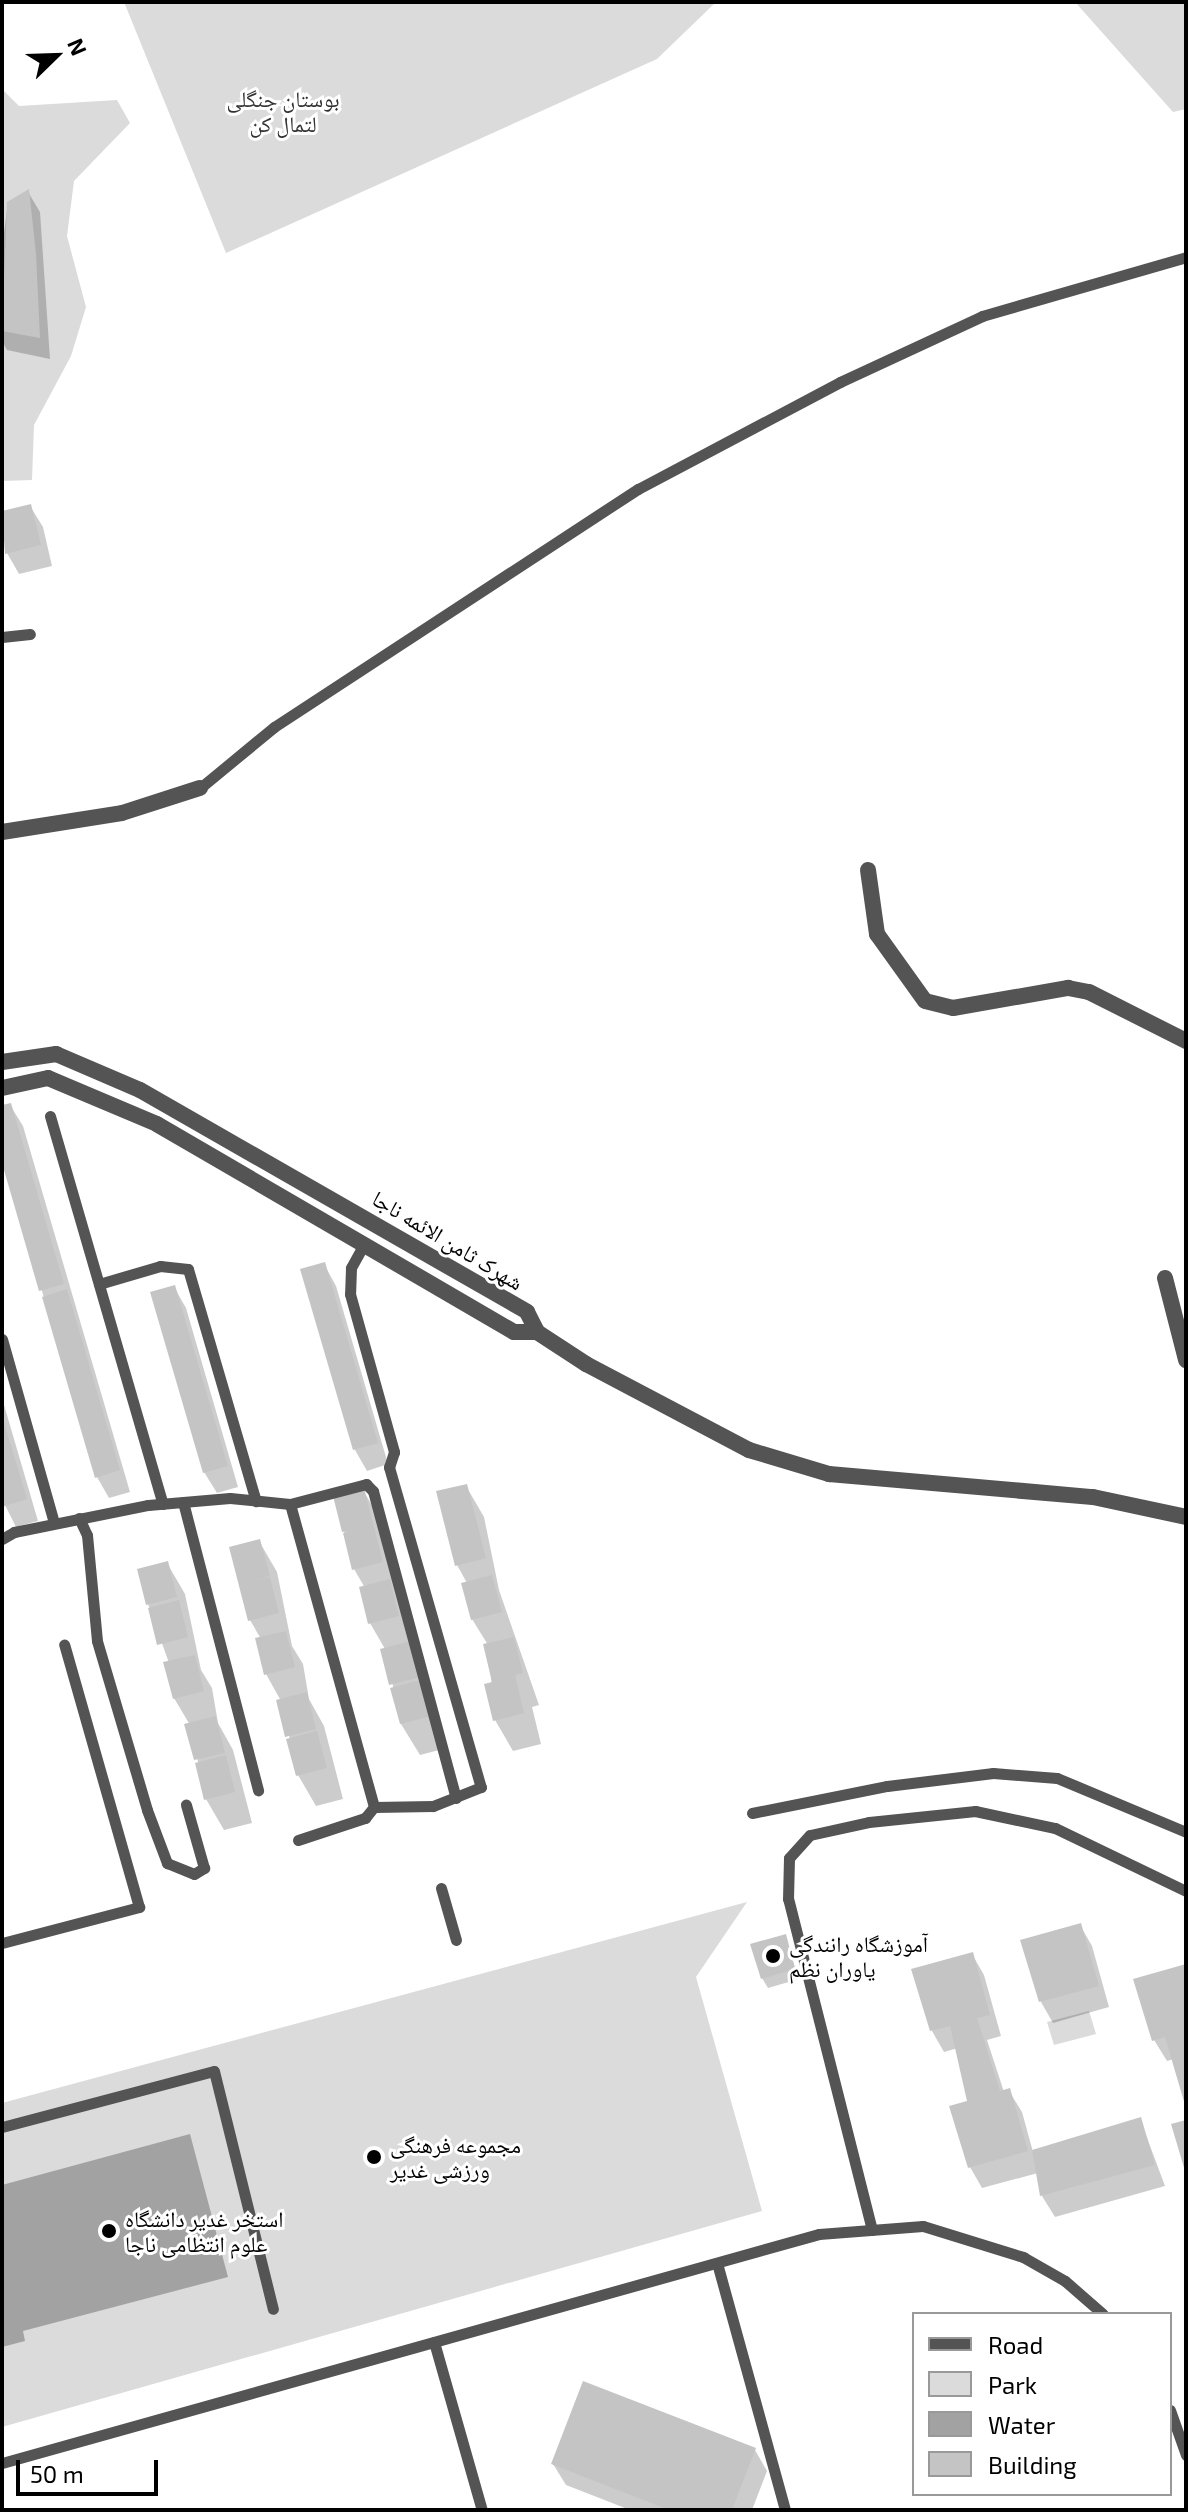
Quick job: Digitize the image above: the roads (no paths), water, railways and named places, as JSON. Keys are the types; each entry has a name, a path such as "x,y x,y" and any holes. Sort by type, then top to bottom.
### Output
{"street":[{"path":"2,832 122,813 200,788"},
{"path":"868,870 877,934 925,1001 953,1008 1068,988 1089,992 1186,1041"},
{"name":"شهرک ثامن الائمه ناجا","path":"2,1062 56,1054 153,1097 527,1312 537,1332 514,1332 143,1118 48,1078 2,1088"},
{"path":"143,1118 153,1097"},
{"path":"363,1246 375,1223"},
{"path":"1165,1278 1186,1360"},
{"path":"537,1332 586,1364 749,1450 829,1474 1093,1497 1186,1517"}],"lane":[{"path":"200,788 274,727 638,489 840,382 982,316 1186,257"},
{"path":"2,637 30,634"},
{"path":"50,1116 163,1504"},
{"path":"363,1246 351,1268 350,1294 394,1452 389,1467 481,1787 456,1798 402,1810 374,1807"},
{"path":"99,1284 160,1266 188,1269 256,1501"},
{"path":"2,1339 54,1523"},
{"path":"2,1539 54,1523 163,1504 256,1501 290,1504 366,1484 373,1491 456,1798"},
{"path":"183,1502 258,1790"},
{"path":"290,1504 374,1807"},
{"path":"79,1518 87,1535 97,1641 147,1810 167,1863 194,1874 204,1868 186,1805"},
{"path":"2,1943 139,1907 64,1644"},
{"path":"752,1813 887,1786 993,1773 1057,1778 1186,1832"},
{"path":"298,1840 365,1818 374,1807"},
{"path":"872,2230 788,1899 789,1858 810,1835 869,1822 975,1811 1055,1828 1186,1891"},
{"path":"441,1888 456,1940"},
{"path":"2,2127 214,2071 273,2309"},
{"path":"2,2463 819,2234 923,2226 1023,2257 1065,2281 1101,2312"},
{"path":"717,2263 785,2510"},
{"path":"434,2342 482,2510"},
{"path":"1172,2416 1186,2455"}],"water":[{"name":"استخر غدیر دانشگاه علوم انتظامی ناجا","path":"190,2134 228,2277 23,2331 25,2341 2,2347 2,2185"}],"place":[{"name":"آموزشگاه رانندگی یاوران نظم","path":"773,1956"},
{"name":"مجموعه فرهنگی ورزشی غدیر","path":"374,2157"},
{"name":"استخر غدیر دانشگاه علوم انتظامی ناجا","path":"109,2231"}],"park label":[{"name":"بوستان جنگلی لتمال کن","path":"283,110"}]}
